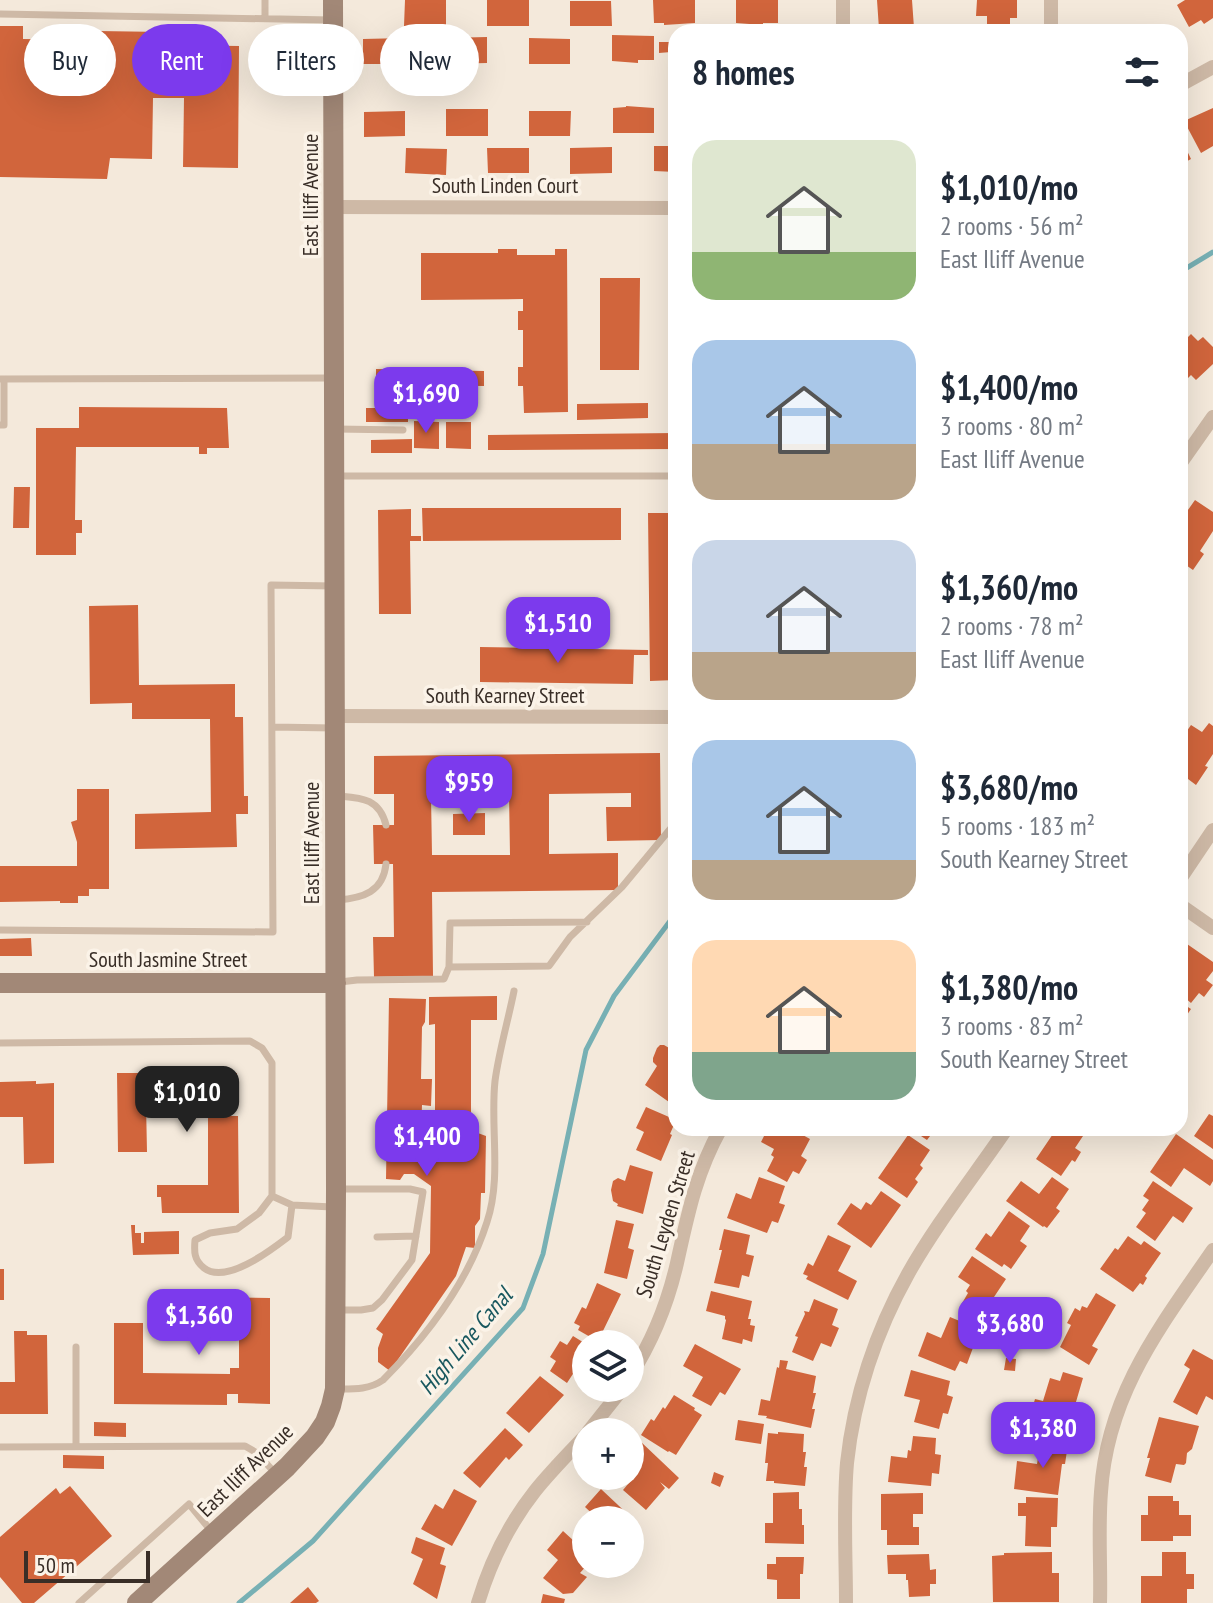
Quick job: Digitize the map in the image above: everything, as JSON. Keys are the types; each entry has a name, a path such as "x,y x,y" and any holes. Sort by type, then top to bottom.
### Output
{"street":[{"path":"843,0 843,24"},
{"path":"1051,0 1051,24"},
{"name":"East Iliff Avenue","path":"137,1603 278,1475 315,1437 325,1422 335,1389 333,10"},
{"path":"1188,81 1213,67"},
{"name":"South Linden Court","path":"334,207 668,208"},
{"path":"1188,453 1213,417"},
{"name":"South Kearney Street","path":"335,722 668,717"},
{"path":"1188,867 1213,830"},
{"path":"1188,911 1213,928"},
{"name":"South Jasmine Street","path":"0,983 336,983"},
{"name":"South Leyden Street","path":"644,1351 668,1293 701,1169 717,1136"},
{"path":"846,1603 847,1471 858,1401 867,1368 907,1275 1002,1136"},
{"path":"1100,1603 1101,1492 1111,1431 1133,1372 1213,1250"},
{"path":"599,1418 612,1402"},
{"path":"478,1603 493,1562 517,1517 536,1489 572,1449"}],"lane":[{"path":"265,0 265,18"},
{"path":"0,14 265,18 333,10"},
{"path":"0,425 4,425 2,379 334,378"},
{"path":"334,429 403,430"},
{"path":"334,476 668,476"},
{"path":"0,930 273,932 271,585 335,586"},
{"path":"272,727 335,722"},
{"path":"335,796 363,799 375,805 383,814 386,825"},
{"path":"449,967 549,966 570,937 622,887 668,832"},
{"path":"336,901 355,899 370,892 380,883 386,864"},
{"path":"336,983 350,980 444,979 449,967 450,923 587,922"},
{"path":"335,1389 358,1389 383,1380 433,1323 456,1290 476,1250 491,1205 495,1174 495,1083 514,991"},
{"path":"0,1043 250,1041 262,1048 272,1063 272,1196 259,1213 237,1229 210,1233 195,1240 194,1253 200,1265 209,1272 222,1272 245,1266 268,1253 288,1237 292,1205"},
{"path":"272,1196 292,1205 410,1189 423,1192 412,1260 373,1308 336,1310"},
{"path":"377,1237 416,1236"},
{"path":"76,1347 76,1446"},
{"path":"0,1447 245,1446 257,1453 278,1475"},
{"path":"79,1603 189,1504 213,1534"}],"building":[{"path":"405,0 446,0 446,24 404,24"},
{"path":"487,0 529,0 529,26 487,26"},
{"path":"653,0 695,0 695,23 654,23"},
{"path":"736,0 778,0 778,23 736,23"},
{"path":"877,0 912,0 914,24 879,24"},
{"path":"977,0 1017,0 1017,18 1010,18 1010,24 987,24 987,16 976,16"},
{"path":"1185,0 1213,0 1213,18 1204,24 1201,20 1189,27 1177,5"},
{"path":"570,1 611,1 612,26 570,26"},
{"path":"0,26 23,26 24,96 116,96 116,31 132,32 132,96 232,96 232,46 239,46 238,168 183,167 184,98 153,98 152,159 110,158 107,179 0,177"},
{"path":"612,35 654,36 654,60 638,60 638,63 612,61"},
{"path":"479,37 487,37 487,63 479,63"},
{"path":"529,38 570,39 570,64 529,64"},
{"path":"364,39 380,39 380,64 364,64"},
{"path":"659,42 668,42 668,52 659,53"},
{"path":"613,108 654,108 654,133 613,133"},
{"path":"1213,108 1213,146 1201,153 1188,129 1188,119"},
{"path":"446,109 488,109 488,136 446,136"},
{"path":"405,111 405,136 364,137 364,112"},
{"path":"529,111 571,111 570,136 529,136"},
{"path":"654,146 668,146 668,172 654,171"},
{"path":"612,147 612,173 570,174 570,148"},
{"path":"406,148 447,149 446,175 405,173"},
{"path":"487,148 529,148 529,173 488,173"},
{"path":"498,249 517,249 517,255 555,255 555,249 567,249 568,412 524,413 523,386 518,386 518,367 523,367 523,330 518,330 518,311 523,311 523,299 421,300 421,253 498,253"},
{"path":"600,278 640,278 639,370 600,370"},
{"path":"1191,334 1198,341 1203,337 1213,347 1213,364 1196,380 1191,375 1188,378 1188,337"},
{"path":"376,369 484,371 484,386 376,385"},
{"path":"414,390 439,390 439,416 414,416"},
{"path":"446,390 471,390 471,416 446,415"},
{"path":"648,403 648,418 577,420 577,404"},
{"path":"79,407 227,408 229,448 207,448 207,454 199,454 199,447 76,447 75,520 82,520 82,533 76,533 76,555 36,555 36,428 79,428"},
{"path":"366,408 408,408 408,422 366,422"},
{"path":"414,421 439,422 439,449 414,448"},
{"path":"446,422 471,422 471,449 446,448"},
{"path":"668,433 668,449 488,450 488,435"},
{"path":"412,439 412,453 371,453 371,440"},
{"path":"14,487 30,487 29,528 13,528"},
{"path":"1195,500 1213,512 1213,531 1200,551 1204,554 1193,570 1188,567 1188,510"},
{"path":"422,508 621,508 621,540 423,541"},
{"path":"411,509 411,536 421,536 421,541 410,541 411,614 379,614 378,510"},
{"path":"648,513 668,513 668,680 650,681"},
{"path":"138,605 139,685 235,684 235,717 243,717 244,796 248,796 248,814 236,814 237,847 135,849 135,814 211,812 210,719 132,719 132,703 90,704 89,606"},
{"path":"480,647 648,650 648,655 634,655 633,684 480,682"},
{"path":"1209,723 1213,726 1213,754 1196,785 1188,779 1188,729 1191,725 1202,732"},
{"path":"660,753 661,840 607,841 606,807 631,807 631,793 549,794 549,854 618,853 618,890 432,892 433,976 374,977 373,937 394,937 393,864 374,864 373,825 394,825 394,794 374,794 374,756","holes":["509,794 510,855 432,855 431,795"]},
{"path":"77,789 109,789 109,889 89,889 89,896 78,896 78,903 0,902 0,866 77,866 77,842 71,822 77,820"},
{"path":"485,813 485,835 453,835 453,814"},
{"path":"31,938 32,956 0,956 0,939"},
{"path":"1188,945 1213,962 1213,971 1206,980 1213,985 1204,997 1199,993 1191,1003 1188,1000"},
{"path":"497,996 497,1020 471,1020 471,1117 459,1117 459,1121 435,1121 435,1024 429,1025 429,997"},
{"path":"389,998 426,999 421,1079 432,1079 431,1106 422,1105 421,1132 433,1127 464,1128 486,1136 485,1193 481,1193 480,1219 475,1226 475,1248 466,1247 456,1276 390,1371 378,1362 378,1348 383,1334 376,1329 430,1253 431,1186 414,1174 404,1174 400,1180 386,1179"},
{"path":"660,1045 668,1047 668,1101 645,1085 657,1066 653,1058"},
{"path":"117,1073 237,1073 237,1103 225,1103 225,1116 238,1116 239,1213 162,1213 157,1185 208,1185 208,1102 146,1103 147,1152 118,1152"},
{"path":"36,1081 36,1084 54,1083 54,1163 24,1164 23,1117 0,1117 0,1082"},
{"path":"646,1107 668,1117 668,1136 672,1136 661,1161 636,1150 644,1132 636,1128"},
{"path":"1209,1114 1213,1116 1213,1149 1194,1136"},
{"path":"764,1136 805,1136 810,1139 801,1156 807,1160 799,1174 793,1171 787,1182 767,1171 774,1157 771,1155 774,1149 761,1142"},
{"path":"907,1136 930,1150 920,1165 923,1168 915,1179 918,1182 907,1198 878,1178"},
{"path":"1052,1136 1083,1136 1075,1148 1081,1152 1061,1176 1036,1159"},
{"path":"1175,1136 1213,1160 1213,1181 1210,1186 1184,1168 1171,1187 1150,1172"},
{"path":"630,1165 653,1172 643,1214 617,1206 613,1201 613,1181 618,1178 625,1181"},
{"path":"759,1177 785,1186 779,1203 785,1205 778,1223 772,1221 767,1233 727,1218 736,1193 751,1199"},
{"path":"1052,1177 1069,1189 1056,1208 1060,1211 1047,1228 1006,1201 1021,1181 1039,1194"},
{"path":"1153,1181 1193,1208 1183,1223 1173,1216 1155,1241 1136,1227 1146,1213 1142,1210 1149,1200 1143,1196"},
{"path":"881,1191 901,1205 871,1248 837,1224 851,1203 861,1210 866,1202 871,1205"},
{"path":"1009,1211 1030,1226 1020,1241 1027,1246 1011,1269 1004,1264 1002,1267 975,1249 986,1233 991,1237"},
{"path":"616,1220 634,1224 628,1248 634,1250 627,1279 604,1273"},
{"path":"131,1225 135,1225 135,1233 141,1233 141,1243 144,1243 144,1232 179,1231 179,1254 133,1255"},
{"path":"724,1229 750,1235 746,1254 754,1256 749,1277 742,1275 739,1288 714,1283"},
{"path":"828,1235 851,1246 838,1271 857,1281 848,1300 806,1279 808,1276 803,1274 808,1263 813,1266"},
{"path":"1128,1236 1141,1245 1144,1241 1161,1253 1145,1276 1143,1285 1140,1283 1133,1292 1100,1269"},
{"path":"972,1256 1006,1279 980,1318 961,1305 970,1285 958,1277"},
{"path":"0,1269 4,1269 4,1300 0,1300"},
{"path":"597,1283 621,1294 603,1330 578,1330 580,1326 574,1323 582,1307 586,1309"},
{"path":"711,1291 752,1301 748,1319 751,1319 750,1325 755,1326 752,1342 743,1339 742,1344 722,1339 725,1316 706,1311"},
{"path":"1096,1293 1116,1305 1092,1346 1098,1349 1089,1365 1060,1347 1075,1308 1080,1311 1082,1306 1087,1308"},
{"path":"178,1297 270,1298 270,1404 238,1403 238,1394 227,1394 227,1405 114,1404 114,1323 143,1323 143,1373 230,1374 230,1368 239,1368 239,1326 226,1326 226,1330 173,1330 173,1316 178,1316"},
{"path":"814,1299 838,1309 832,1325 839,1328 831,1347 821,1343 813,1361 792,1352 804,1311 809,1312"},
{"path":"950,1317 974,1327 968,1343 974,1345 967,1364 960,1361 955,1371 918,1356 927,1332 941,1338"},
{"path":"14,1331 27,1331 27,1335 47,1335 48,1414 0,1414 0,1382 15,1382"},
{"path":"572,1338 572,1375 567,1383 550,1371 556,1361 550,1357 560,1341 567,1345"},
{"path":"695,1344 741,1369 725,1395 720,1392 711,1406 692,1396 703,1377 683,1366"},
{"path":"1193,1349 1213,1360 1213,1400 1206,1396 1197,1415 1173,1402 1190,1369 1184,1365"},
{"path":"1006,1358 1016,1359 1015,1371 1004,1370"},
{"path":"780,1360 788,1361 786,1369 816,1376 811,1428 758,1415 761,1399 770,1401"},
{"path":"911,1370 950,1381 947,1395 953,1397 948,1414 943,1413 939,1429 914,1422 920,1400 904,1396"},
{"path":"1063,1372 1083,1378 1071,1419 1066,1418 1064,1426 1030,1416 1035,1399 1043,1401 1050,1378 1060,1381"},
{"path":"540,1376 564,1395 529,1433 506,1413"},
{"path":"674,1395 702,1415 676,1455 644,1437 644,1430 651,1419 654,1421 663,1407 665,1409"},
{"path":"1159,1417 1199,1426 1186,1463 1176,1464 1171,1483 1145,1476"},
{"path":"738,1420 764,1424 761,1444 735,1440"},
{"path":"94,1422 126,1423 126,1437 94,1436"},
{"path":"505,1428 523,1445 509,1460 506,1457 480,1488 463,1473"},
{"path":"768,1433 804,1434 805,1486 766,1481"},
{"path":"913,1436 936,1438 935,1454 941,1455 939,1474 932,1473 931,1486 888,1482 891,1456 907,1458"},
{"path":"1041,1440 1068,1444 1058,1495 1014,1489 1017,1461 1037,1464"},
{"path":"644,1445 679,1478 669,1489 660,1482 665,1488 646,1510 623,1490 644,1490"},
{"path":"63,1455 104,1456 104,1469 63,1468"},
{"path":"714,1472 724,1476 720,1487 711,1483"},
{"path":"70,1486 112,1536 34,1603 22,1603 0,1577 0,1537 56,1488 60,1494"},
{"path":"454,1489 477,1501 452,1546 421,1529 435,1504 443,1509"},
{"path":"602,1490 619,1506 586,1506"},
{"path":"799,1492 804,1544 765,1543 765,1523 773,1523 773,1493"},
{"path":"923,1493 923,1514 913,1514 913,1527 919,1527 919,1545 887,1545 887,1530 881,1530 881,1494"},
{"path":"1148,1496 1173,1496 1173,1501 1179,1501 1179,1515 1191,1515 1191,1536 1173,1536 1173,1541 1141,1541 1141,1515 1148,1515"},
{"path":"1026,1497 1058,1498 1057,1527 1051,1527 1051,1547 1025,1546 1026,1516 1018,1516 1018,1503 1026,1503"},
{"path":"563,1531 572,1539 572,1578 586,1578 573,1593 563,1594 543,1578 558,1560 547,1550"},
{"path":"416,1537 445,1548 440,1564 446,1566 437,1599 413,1584 423,1559 411,1553"},
{"path":"1052,1552 1052,1573 1059,1573 1059,1602 993,1602 992,1556"},
{"path":"1162,1552 1186,1552 1186,1574 1194,1574 1194,1589 1187,1589 1187,1603 1141,1603 1141,1576 1162,1576"},
{"path":"929,1554 930,1570 936,1569 936,1584 930,1584 930,1596 909,1597 906,1574 888,1574 887,1555"},
{"path":"776,1557 804,1557 800,1599 777,1599 777,1580 767,1579 767,1564 776,1564"},
{"path":"308,1587 319,1601 290,1603"},
{"path":"543,1594 565,1599 564,1603 541,1603"}],"waterway":[{"name":"High Line Canal","path":"1188,267 1213,252"},
{"name":"High Line Canal","path":"239,1603 313,1541 523,1308 543,1254 586,1050 614,996 668,924"}]}
